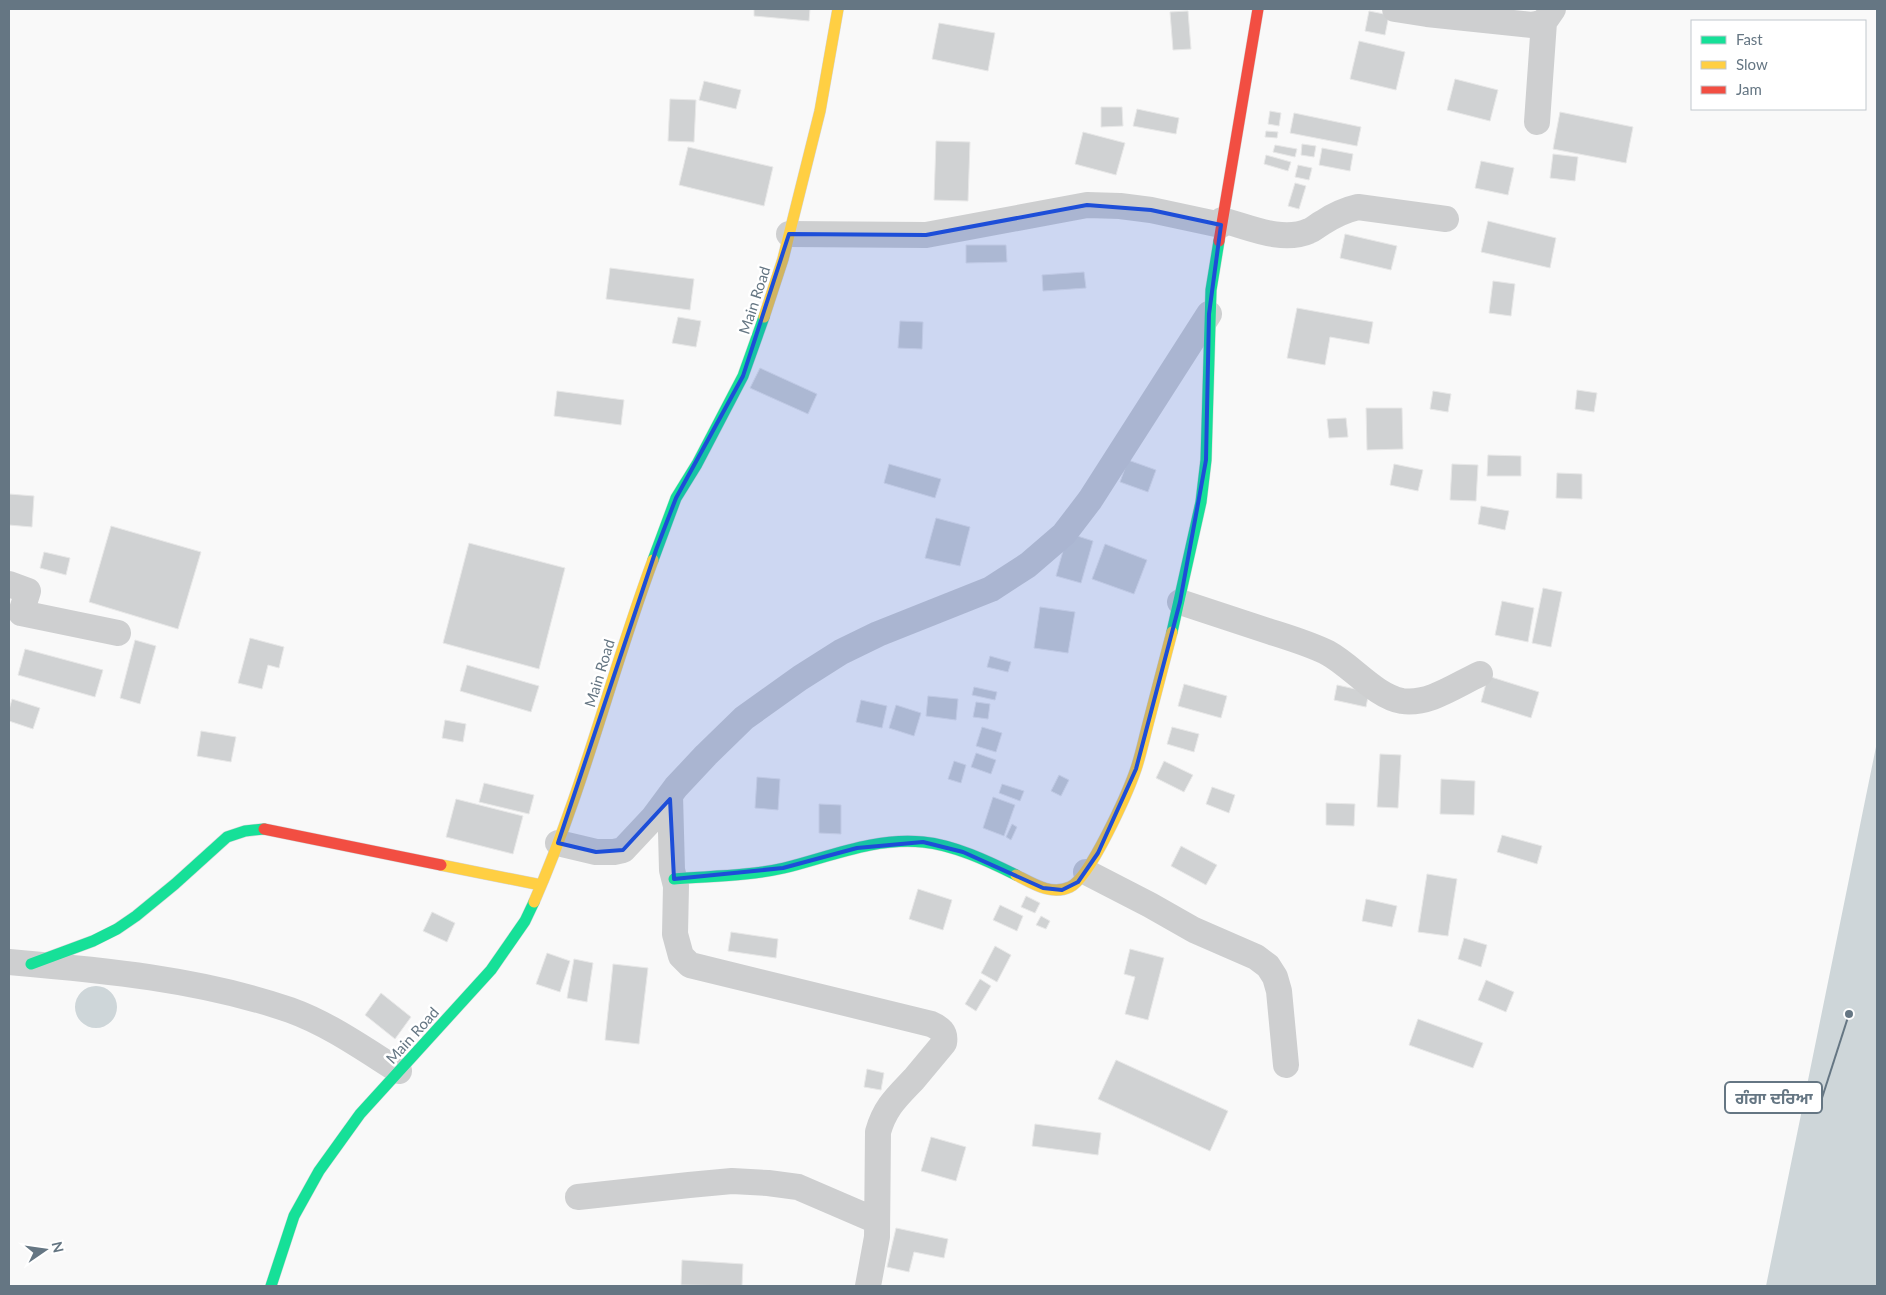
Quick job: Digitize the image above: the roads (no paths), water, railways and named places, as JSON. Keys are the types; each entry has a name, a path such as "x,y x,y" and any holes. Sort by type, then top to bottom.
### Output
{"street":[{"name":"Main Road","path":"271,1286 294,1216 319,1171 360,1114 491,970 524,921 541,885 568,819 629,625 676,498 697,464 743,376 777,277 820,111 838,9"},
{"path":"674,879 783,868 857,848 894,842 923,842 963,852 1043,888 1052,890 1062,890 1071,887 1086,872 1098,853 1136,770 1180,602 1201,502 1206,460 1211,290 1258,9"},
{"path":"1395,9 1532,25 1548,15"},
{"path":"1536,122 1548,15"},
{"path":"789,234 926,235 1087,205 1120,206 1151,210 1221,222 1280,236 1298,235 1312,230 1333,216 1358,207 1446,219"},
{"path":"558,843 596,852 623,850 653,818 670,795 706,754 744,718 800,678 842,652 878,634 990,590 1028,565 1064,534 1090,500 1209,314"},
{"path":"9,584 28,591 21,613 118,633"},
{"path":"1180,602 1305,643 1341,660 1385,695 1400,701 1415,702 1433,697 1480,674"},
{"path":"670,795 676,903 675,934 681,956 690,965 931,1024 943,1031 944,1043 914,1079 893,1100 882,1116 878,1132 877,1237 868,1286"},
{"path":"20,963 93,940 117,929 175,884 227,837 245,831 263,829 541,885"},
{"path":"1086,872 1194,930 1256,957 1268,966 1275,977 1279,991 1286,1065"},
{"path":"20,963 152,978 239,994 291,1010 322,1024 353,1041 399,1071"},
{"path":"578,1197 689,1185 732,1182 768,1183 798,1187 877,1221"}],"place":[{"name":"ਗੰਗਾ ਦਰਿਆ","path":"1849,1014"}]}
